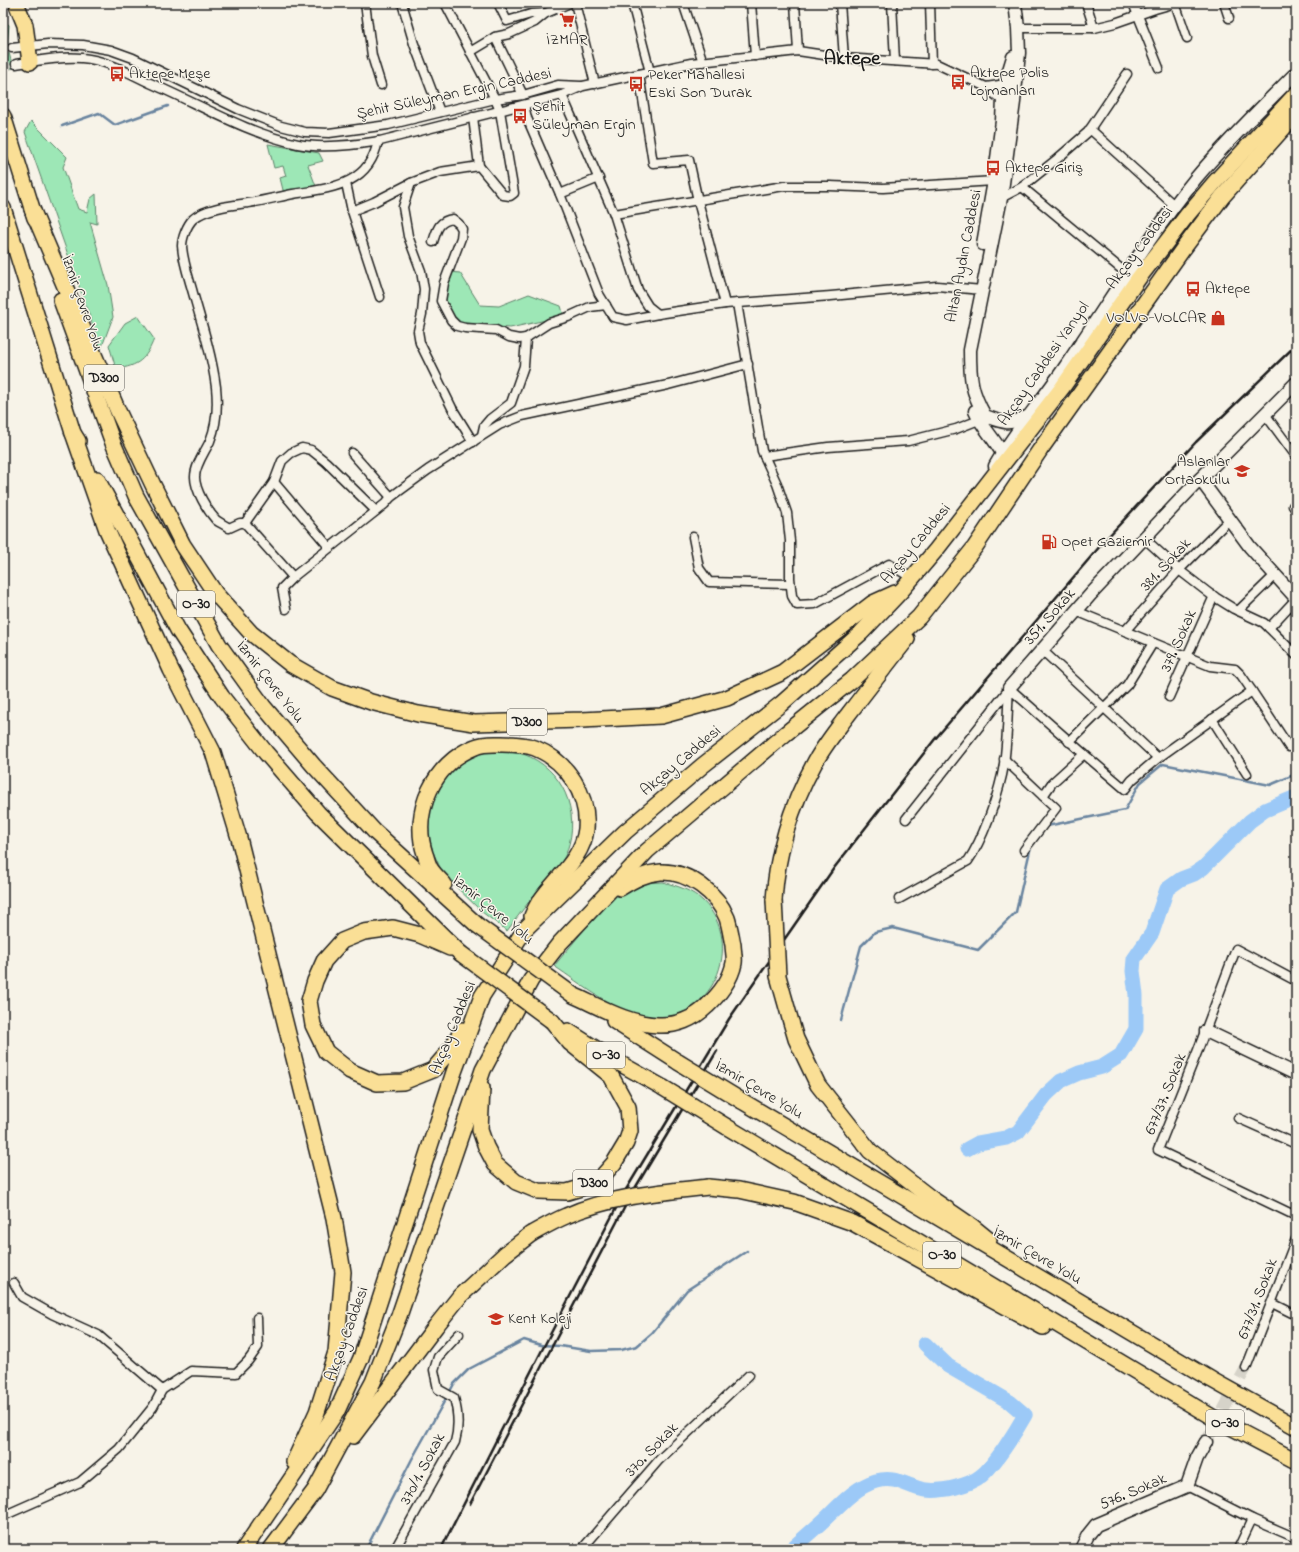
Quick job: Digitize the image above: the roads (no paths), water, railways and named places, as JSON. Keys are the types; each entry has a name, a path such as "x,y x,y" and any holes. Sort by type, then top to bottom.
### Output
{"highway":[{"path":"19,4 28,46 23,63"},
{"name":"Akçay Caddesi","path":"244,1549 336,1411 361,1358 454,1072 482,996 526,929 625,832 702,766 792,694 861,633 902,590 936,550 1062,388 1138,279 1188,214 1220,176 1296,94"},
{"path":"271,1549 315,1490 326,1472 373,1382 399,1316 483,1070 531,980 559,944 647,852 785,734 852,680 919,617 976,546 1040,450 1183,249 1222,197 1296,114"},
{"name":"İzmir Çevre Yolu","path":"3,116 70,327 119,456 136,496 219,645 263,706 314,766 375,832 477,925 573,995 742,1101 1212,1380 1296,1427"},
{"name":"O-30","path":"3,208 73,433 178,630 222,696 266,753 318,813 460,953 552,1021 612,1059 662,1087 1212,1416 1296,1461"},
{"name":"D300","path":"32,209 118,411 183,545 215,593 251,633 290,664 332,688 371,702 418,714 474,723 661,716 727,698 783,672 873,603 902,590"},
{"path":"73,433 107,530 172,670 213,752 239,838 334,1218 343,1272 336,1352 317,1412 274,1504"},
{"path":"919,617 914,630 858,702 814,763 794,808 785,833 775,882 774,900 778,976 796,1039 818,1085 870,1151 932,1199 973,1227 1032,1274"},
{"path":"477,925 431,870 422,843 420,820 424,804 435,781 452,761 462,753 476,746 483,745 520,745 534,748 561,764 578,788 583,801 586,830 581,846 568,866 540,900 526,929"},
{"path":"559,944 618,889 635,878 662,872 678,874 707,890 720,906 726,917 731,932 734,962 729,975 714,999 703,1010 673,1025 634,1022 573,995"},
{"path":"460,953 420,935 394,928 364,932 342,941 324,961 315,981 309,1001 313,1025 326,1052 350,1071 377,1083 403,1082 433,1070 452,1048 482,996"},
{"name":"D300","path":"483,1070 480,1130 486,1147 495,1164 516,1182 538,1191 567,1192 591,1185 599,1180 614,1163 626,1143 630,1131 628,1107 611,1076 570,1043 552,1021"},
{"path":"326,1472 460,1296 505,1254 531,1234 567,1216 614,1200 656,1192 708,1187 740,1190 794,1202 853,1223 1098,1357 1156,1383"}],"main road":[{"path":"1015,3 1018,28"},
{"name":"Altan Aydın Caddesi","path":"1002,453 996,441 979,420 966,385 962,351 1001,198 1008,104 1019,41 1018,28"},
{"name":"Akçay Caddesi Yanyol","path":"1002,453 1064,368 1126,273 1175,206 1222,149 1296,73"},
{"name":"Altan Aydın Caddesi","path":"1008,104 1002,121 978,289 970,350 970,375 975,398 985,416 1001,422 1013,423 1027,417"},
{"name":"351. Sokak","path":"1009,688 1076,611 1200,479 1265,414 1294,388"},
{"path":"972,504 1002,453"},
{"path":"1200,479 1250,547 1295,596"},
{"path":"1206,1031 1296,1074"},
{"name":"576. Sokak","path":"1081,1549 1088,1535 1096,1525 1187,1486 1197,1458 1206,1442"}],"street":[{"path":"365,3 372,56 381,85"},
{"path":"402,3 414,44 440,112"},
{"path":"445,3 500,111 514,193 510,196 503,195 479,166 473,117"},
{"path":"498,3 507,20 532,14 546,13"},
{"path":"470,52 496,37 509,34 535,22 546,13 570,3"},
{"path":"575,3 595,84"},
{"path":"632,3 650,72"},
{"path":"682,3 703,62"},
{"path":"750,3 755,56"},
{"path":"795,3 798,51"},
{"path":"840,3 844,58"},
{"path":"892,3 895,61"},
{"path":"930,3 932,64"},
{"path":"1086,3 1094,28"},
{"path":"1133,3 1159,68"},
{"path":"1018,28 1094,28 1115,23 1176,3 1187,38"},
{"path":"1224,3 1229,18"},
{"path":"496,37 523,94"},
{"name":"Şehit Süleyman Ergin Caddesi","path":"12,48 48,44 83,45 111,50 134,58 238,109 281,126 305,132 328,133 388,125 558,85 584,86"},
{"name":"Şehit Süleyman Ergin Caddesi","path":"23,63 60,57 83,58 97,61 154,84 243,127 300,145 352,145 378,141 562,95 584,86 639,74 703,62 798,51 844,58 937,64 986,87 1008,104"},
{"path":"639,74 653,163 689,160 698,201 725,304"},
{"path":"1001,198 1022,187 1090,130 1127,74"},
{"path":"986,87 1011,86"},
{"path":"562,95 614,214 638,290 648,306 658,314"},
{"path":"524,105 527,118 560,194 599,294 613,317 627,320 725,304 839,296 936,286 978,289"},
{"path":"1090,130 1175,206"},
{"path":"376,511 326,462 311,450 302,448 291,453 282,461 274,482 244,523 240,523 229,528 217,520 199,496 195,477 199,463 215,427 217,412 216,387 210,354 184,262 182,245 190,223 194,218 203,213 234,205 346,183 359,174 370,162 376,150 378,141"},
{"path":"352,211 374,202 411,183 440,172 479,166"},
{"path":"560,194 599,178"},
{"path":"614,214 784,186 883,188 994,181"},
{"path":"346,183 352,211 380,297"},
{"path":"411,183 403,207 408,236 421,271 424,289 422,314 418,331 420,343 452,408 473,442"},
{"path":"1022,187 1126,273"},
{"path":"433,242 438,226 446,220 453,219 462,229 461,238 444,282 442,301 451,320 457,326 496,330 509,337 519,339 526,338 549,323 568,317 590,307 606,305"},
{"path":"737,303 762,451 777,484 787,513 790,541 790,584 792,596 797,605 815,604 889,564 912,578"},
{"path":"482,436 484,426 490,419 511,403 524,366 526,338"},
{"path":"286,609 282,588 293,578 329,547 376,511 391,497 428,470 499,425 522,416 668,385 748,364"},
{"path":"1265,414 1296,456"},
{"path":"764,456 828,447 908,441 956,429 979,420"},
{"path":"352,453 391,497"},
{"path":"274,482 329,547"},
{"path":"1296,504 1293,506 1296,510"},
{"name":"381. Sokak","path":"1125,631 1179,570 1229,520"},
{"path":"244,523 293,578"},
{"path":"693,537 700,568 709,582 790,584"},
{"path":"1144,538 1179,570 1214,596 1238,611 1254,617 1264,623 1295,653"},
{"path":"1238,611 1275,574"},
{"name":"379. Sokak","path":"1170,697 1214,596"},
{"path":"1269,628 1295,596"},
{"path":"1076,611 1210,666 1235,669 1252,691 1289,747"},
{"path":"1069,742 1127,685 1153,643"},
{"path":"1042,650 1158,758"},
{"path":"1009,688 1069,742 1125,789 1132,780 1158,758 1252,691"},
{"path":"899,899 968,861 975,851 986,827 1002,775 1009,688"},
{"path":"906,818 1009,688"},
{"path":"1212,719 1247,774"},
{"path":"1043,796 1052,783 1084,754"},
{"path":"1004,759 1056,808 1024,850"},
{"name":"677/37. Sokak","path":"1296,980 1236,949 1206,1031 1158,1150 1296,1216"},
{"path":"1238,1118 1296,1144"},
{"name":"677/31. Sokak","path":"1246,1368 1296,1239"},
{"path":"14,1283 22,1296 52,1314 98,1335 162,1390"},
{"path":"1272,1303 1296,1315"},
{"path":"3,1516 80,1482 119,1449 153,1407 162,1390 191,1371 236,1373 248,1361 258,1347 258,1318"},
{"name":"370/1. Sokak","path":"395,1549 455,1442 458,1434 458,1410 454,1398 438,1389 434,1370 438,1357 459,1334"},
{"name":"370. Sokak","path":"582,1549 659,1460 748,1375"},
{"name":"576. Sokak","path":"1187,1486 1252,1520 1296,1538"},
{"path":"1238,1549 1252,1520"}],"waterway":[{"path":"62,126 99,113 115,125 168,106"},
{"path":"1045,828 1047,826 1125,810 1140,783 1163,764 1270,785 1296,774"},
{"path":"967,1149 978,1143 1006,1138 1018,1132 1046,1095 1061,1081 1079,1073 1102,1067 1121,1055 1136,1029 1136,995 1133,971 1134,959 1152,933 1167,889 1181,879 1194,874 1203,868 1250,821 1265,810 1296,797"},
{"path":"841,1020 861,946 875,932 893,928 978,950 1016,912 1031,846"},
{"path":"366,1549 412,1459 454,1384 469,1369 524,1340 541,1345 560,1346 591,1351 621,1350 637,1346 652,1333 687,1290 747,1251"},
{"path":"791,1549 854,1492 868,1484 876,1481 891,1480 902,1482 920,1489 939,1490 969,1483 976,1480 987,1471 1011,1438 1025,1415 1010,1402 948,1366 925,1344"}],"tunnel":[{"path":"3,51 12,48"},
{"path":"3,68 16,64"},
{"path":"1206,1442 1246,1368"}],"railway":[{"path":"441,1549 624,1193 729,1019 834,868 935,739 1107,538 1196,442 1296,345"},
{"path":"470,1504 631,1195 717,1051"}],"place":[{"name":"İZMAR","path":"567,20"},
{"name":"Aktepe Meşe","path":"117,74"},
{"name":"Aktepe Polis Lojmanları","path":"958,82"},
{"name":"Peker Mahallesi Eski Son Durak","path":"636,84"},
{"name":"Şehit Süleyman Ergin","path":"520,116"},
{"name":"Aktepe Giriş","path":"993,168"},
{"name":"Aktepe","path":"1193,289"},
{"name":"VOLVO-VOLCAR","path":"1218,318"},
{"name":"Aslanlar Ortaokulu","path":"1242,471"},
{"name":"Opet Gaziemir","path":"1049,542"},
{"name":"Kent Koleji","path":"496,1319"}],"district":[{"name":"Aktepe","path":"852,59"}]}
